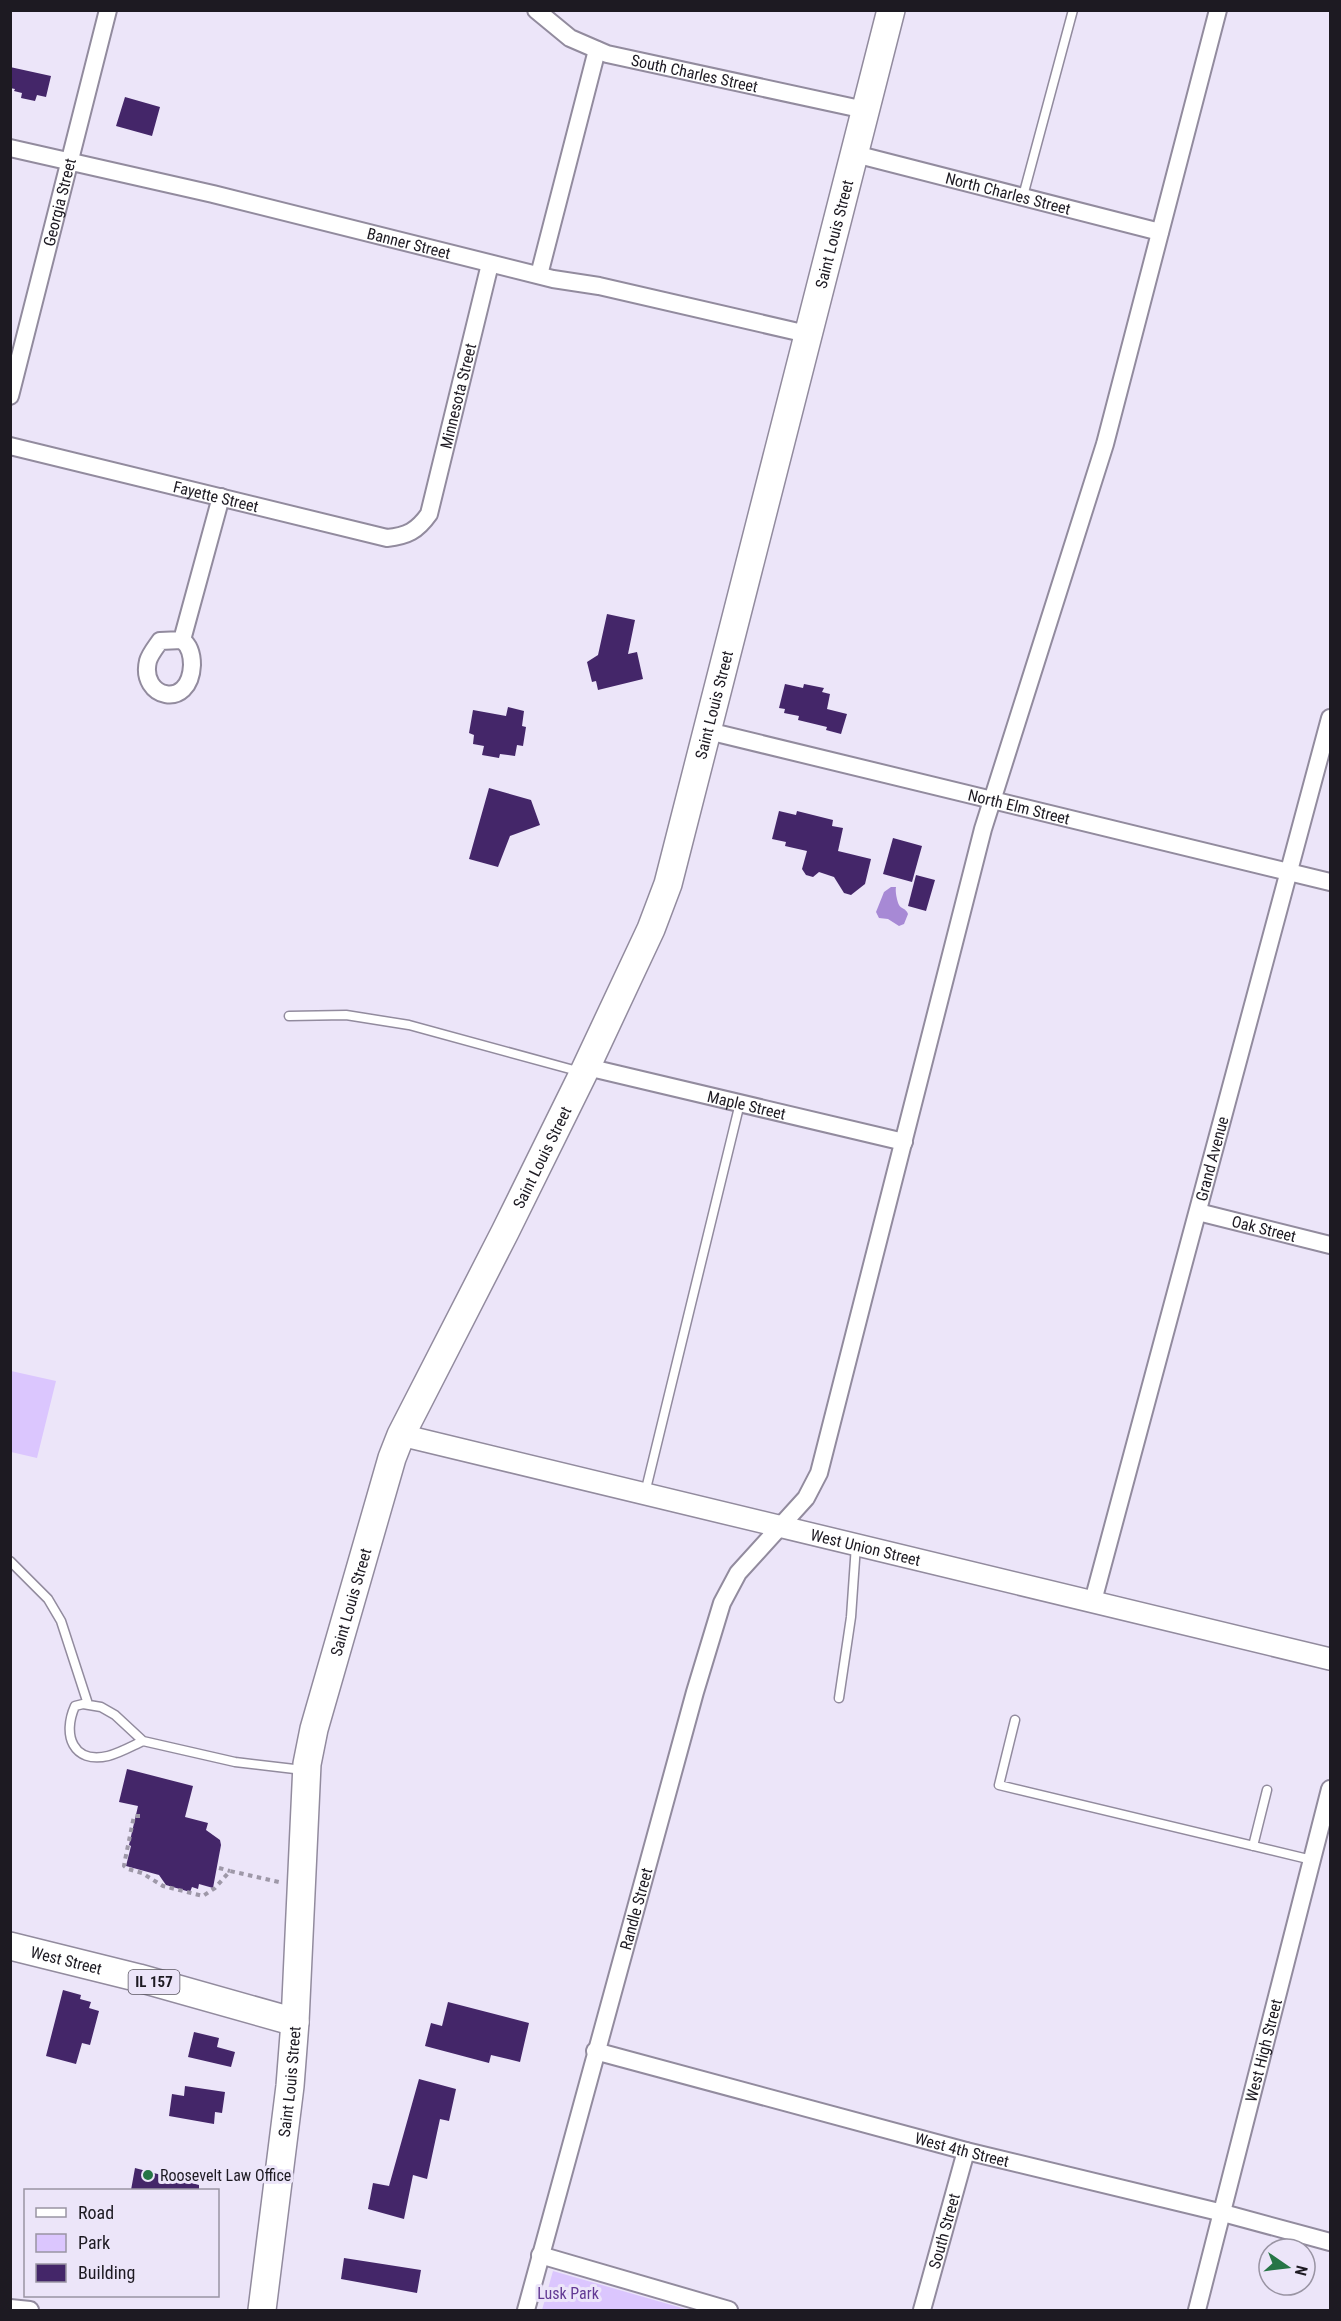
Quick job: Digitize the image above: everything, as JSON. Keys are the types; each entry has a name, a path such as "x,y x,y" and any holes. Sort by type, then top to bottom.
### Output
{"main road":[{"name":"Saint Louis Street","path":"262,2310 296,2022 307,1771 317,1718 392,1458 401,1435 585,1070 651,930 668,884 891,10"},
{"name":"West Street","path":"10,1946 139,1978 296,2022"}],"street":[{"name":"Georgia Street","path":"10,396 108,10"},
{"name":"South Charles Street","path":"536,10 570,38 597,50 865,110"},
{"name":"Randle Street","path":"526,2310 595,2051 722,1603 738,1574 807,1498 819,1473 992,798 1105,444 1218,10"},
{"path":"539,276 597,50"},
{"name":"Banner Street","path":"10,148 213,194 539,276 599,286 807,334"},
{"name":"North Charles Street","path":"855,154 1160,232"},
{"name":"Minnesota Street","path":"420,527 429,514 490,264"},
{"name":"Fayette Street","path":"10,446 387,538 402,537 420,527"},
{"path":"182,640 221,497"},
{"name":"Grand Avenue","path":"1093,1601 1330,718"},
{"name":"North Elm Street","path":"708,731 992,798 1330,882"},
{"name":"Maple Street","path":"585,1070 740,1103 904,1142"},
{"name":"Oak Street","path":"1198,1212 1330,1245"},
{"name":"West Union Street","path":"401,1435 1330,1659"},
{"name":"West High Street","path":"1197,2310 1330,1789"},
{"name":"West 4th Street","path":"595,2051 966,2151 1223,2213 1330,2242"},
{"name":"South Street","path":"922,2310 966,2151"},
{"path":"540,2255 729,2310"},
{"path":"10,2308 30,2310"}],"lane":[{"path":"1023,196 1073,10"},
{"path":"289,1016 346,1015 409,1025 585,1070"},
{"path":"645,1494 740,1103"},
{"path":"839,1698 851,1617 856,1544"},
{"path":"10,1561 48,1599 61,1621 88,1704"},
{"path":"143,1741 108,1756 92,1757 80,1752 72,1745 68,1729 70,1717 75,1706 93,1704 115,1715 143,1741 235,1762 307,1771"},
{"path":"1015,1720 999,1785 1312,1860"},
{"path":"1253,1846 1267,1790"}],"path":[{"path":"140,1816 134,1816 124,1860 124,1866 128,1869 142,1872 164,1886 203,1896 215,1888 230,1871"},
{"path":"219,1868 272,1881"}],"green space":[{"path":"11,1371 56,1381 37,1458 11,1452"},
{"name":"Lusk Park","path":"553,2271 689,2310 542,2310"}],"shaded area":[{"path":"891,887 896,887 899,905 908,914 904,924 899,926 888,919 879,918 876,912 884,892"}],"building":[{"path":"10,67 51,76 46,97 37,95 35,101 21,98 22,93 10,88"},
{"path":"125,97 160,107 152,136 116,126"},
{"path":"607,614 635,620 628,654 637,652 643,679 598,690 596,681 592,682 587,662 598,655"},
{"path":"785,684 803,688 804,684 824,688 822,692 830,694 827,709 847,714 841,734 826,730 827,727 798,720 799,716 784,713 785,709 779,708"},
{"path":"508,707 524,711 522,726 526,727 523,746 517,745 515,756 500,754 499,758 482,755 484,746 473,744 474,735 469,733 473,710 506,716"},
{"path":"489,788 531,800 540,825 510,836 498,867 469,859"},
{"path":"779,811 796,815 797,811 833,820 832,826 843,828 838,851 871,859 865,884 851,895 844,893 834,877 819,872 813,877 806,875 802,869 807,851 785,846 786,842 772,839"},
{"path":"893,838 922,846 912,882 883,874"},
{"path":"916,875 935,880 926,911 908,906"},
{"path":"127,1769 193,1786 185,1817 208,1823 206,1830 220,1840 221,1845 213,1888 199,1884 198,1889 192,1887 190,1892 166,1885 159,1875 126,1866 138,1806 119,1802"},
{"path":"63,1990 81,1995 80,1999 91,2002 89,2008 99,2011 90,2045 82,2043 76,2064 46,2056"},
{"path":"448,2002 529,2023 520,2062 491,2055 489,2063 425,2046 431,2023 442,2026"},
{"path":"194,2032 219,2038 217,2047 235,2052 231,2067 188,2057"},
{"path":"419,2079 456,2089 449,2121 440,2119 427,2179 413,2175 404,2219 368,2209 373,2183 389,2186"},
{"path":"185,2086 225,2092 222,2113 215,2112 214,2124 169,2116 172,2094 184,2096"},
{"name":"Roosevelt Law Office","path":"135,2168 199,2185 199,2189 131,2189"},
{"path":"344,2258 421,2270 417,2293 341,2279"}],"place":[{"name":"Roosevelt Law Office","path":"148,2175"}]}
